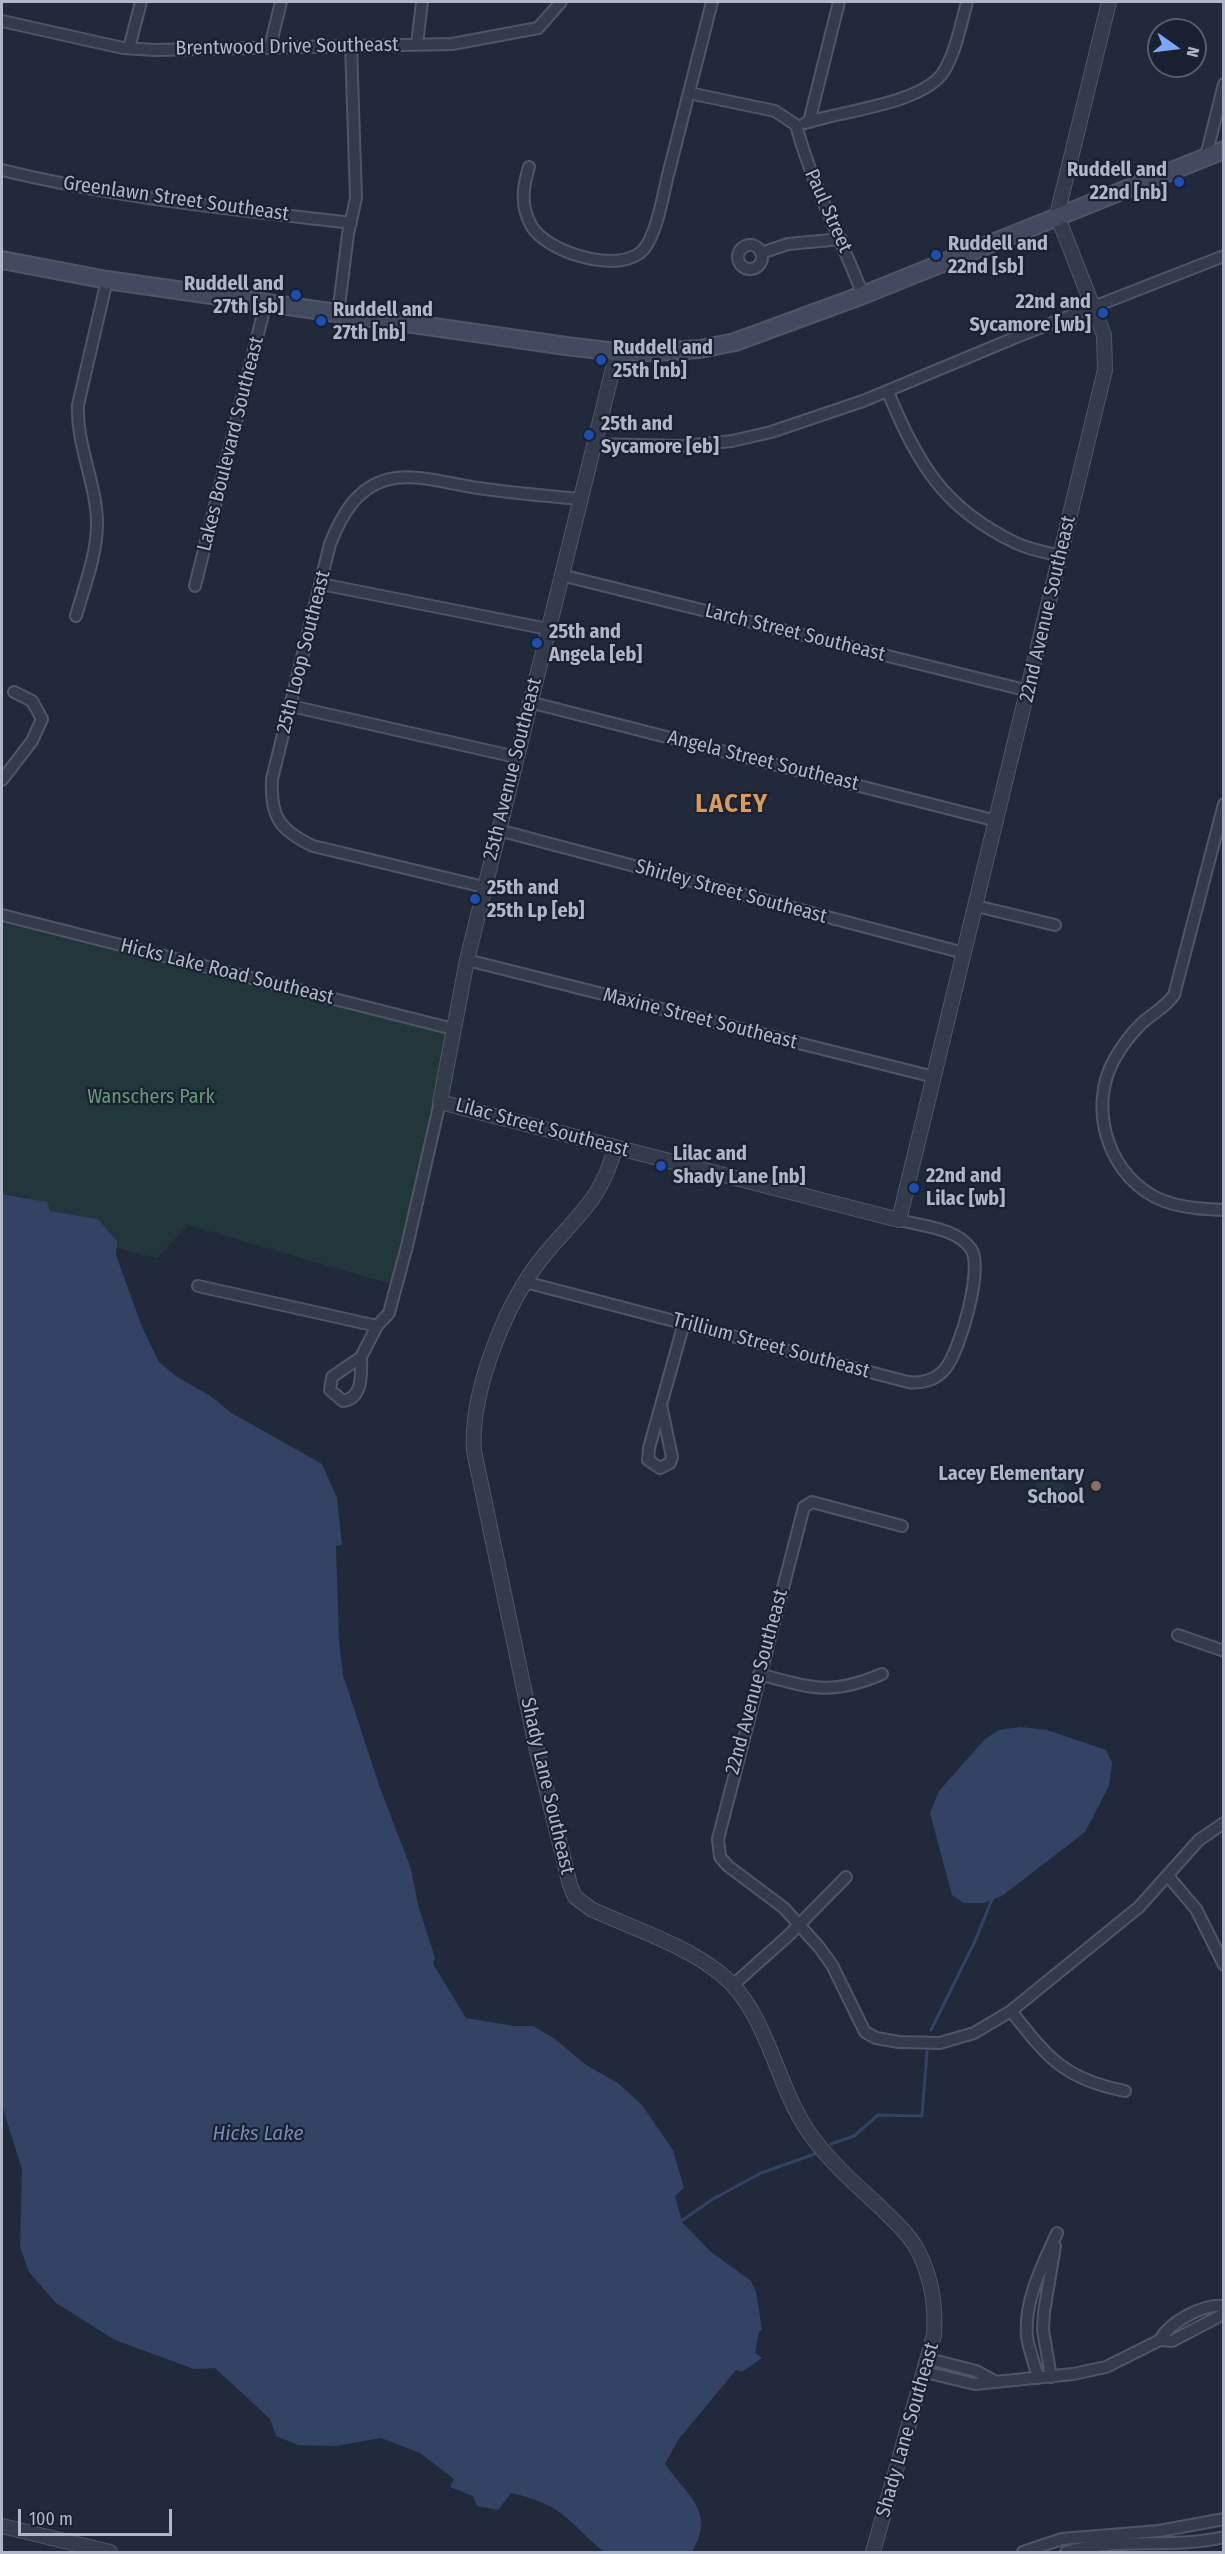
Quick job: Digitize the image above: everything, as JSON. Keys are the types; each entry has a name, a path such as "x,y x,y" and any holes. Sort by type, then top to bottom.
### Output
{"main road":[{"path":"2,260 107,280 617,352 689,350 735,342 863,295 1224,150"}],"street":[{"path":"129,48 141,2"},
{"path":"270,47 281,2"},
{"path":"417,44 422,2"},
{"name":"Brentwood Drive Southeast","path":"2,21 129,48 452,44 538,28 561,2"},
{"path":"529,167 524,187 524,206 531,225 541,239 556,248 612,262 632,258 644,249 651,236 712,2"},
{"path":"809,122 838,2"},
{"path":"689,93 775,111 796,126 911,95 933,84 944,72 967,2"},
{"path":"1057,216 1109,2"},
{"path":"338,314 356,198 351,45"},
{"path":"1206,156 1224,84"},
{"name":"Paul Street","path":"796,126 814,185 841,238 863,295"},
{"name":"Greenlawn Street Southeast","path":"2,170 82,187 212,207 351,223"},
{"name":"22nd Avenue Southeast","path":"899,1220 1105,370 1104,335 1057,216"},
{"path":"761,253 788,244 841,238"},
{"path":"594,444 650,446 732,441 771,432 888,392 1093,307 1224,256"},
{"path":"76,615 91,563 97,525 77,424 78,405 107,280"},
{"name":"Lakes Boulevard Southeast","path":"195,586 266,302"},
{"name":"25th Avenue Southeast","path":"361,1357 377,1326 388,1313 392,1302 440,1102 466,960 617,352"},
{"path":"888,392 917,458 939,487 991,529 1018,544 1061,556"},
{"name":"25th Loop Southeast","path":"484,887 313,846 295,837 282,824 271,806 272,780 330,544 343,513 363,492 386,480 418,478 529,495 580,499"},
{"name":"Larch Street Southeast","path":"561,575 1029,691"},
{"path":"321,584 548,629"},
{"path":"2,780 32,741 42,719 32,701 14,692"},
{"name":"Angela Street Southeast","path":"529,702 997,820"},
{"path":"291,706 516,757"},
{"path":"1224,804 1174,995 1158,1014 1141,1023 1126,1040 1108,1071 1103,1090 1107,1140 1119,1164 1132,1179 1146,1192 1164,1201 1224,1210"},
{"name":"Shirley Street Southeast","path":"498,830 964,953"},
{"path":"976,906 1055,925"},
{"name":"Hicks Lake Road Southeast","path":"2,915 453,1029"},
{"name":"Maxine Street Southeast","path":"466,960 934,1077"},
{"name":"Lilac Street Southeast","path":"440,1102 941,1230 962,1240 972,1251 975,1270 969,1302"},
{"name":"Shady Lane Southeast","path":"615,1148 608,1175 588,1207 546,1253 525,1282 508,1315 477,1410 474,1446 537,1751 570,1885 575,1897 591,1909 703,1961 734,1985 756,2020 782,2082 806,2129 835,2163 899,2226 917,2249 931,2283 935,2300 934,2335 873,2553"},
{"name":"Trillium Street Southeast","path":"525,1282 918,1383 938,1376 951,1360 969,1302"},
{"path":"198,1286 377,1326"},
{"path":"661,1406 672,1457 670,1463 660,1468 648,1460 649,1448 684,1323"},
{"name":"22nd Avenue Southeast","path":"801,1924 784,1908 736,1874 720,1857 717,1848 759,1674 804,1507 812,1502 902,1526"},
{"path":"1178,1635 1224,1651"},
{"path":"759,1674 808,1688 824,1689 860,1684 882,1674"},
{"path":"801,1924 832,1965 865,2032 876,2038 909,2043 940,2043 974,2033 1011,2012 1139,1907 1199,1840 1224,1823"},
{"path":"1168,1876 1196,1909 1224,1965"},
{"path":"734,1985 801,1924 846,1877"},
{"path":"1011,2012 1058,2066 1102,2087 1125,2091"},
{"path":"1038,2378 1027,2337 1028,2314 1032,2290 1057,2234 1043,2330 1051,2377"},
{"path":"927,2366 976,2371 996,2382 1051,2377 1106,2367 1160,2340 1166,2329 1214,2305 1224,2306"},
{"path":"1160,2340 1172,2342 1224,2314"},
{"path":"1023,2553 1062,2539 1159,2531 1224,2519"},
{"path":"2,2526 110,2553"},
{"path":"1066,2553 1083,2547 1190,2544 1224,2537"}],"green space":[{"name":"Wanschers Park","path":"2,923 450,1035 391,1284 188,1225 157,1258 116,1248 117,1241 98,1219 50,1211 27,1197 2,1194"},
{"path":"1037,1478 1065,1485 1059,1508 1032,1501"}],"water":[{"name":"Hicks Lake","path":"2,1194 47,1202 50,1211 98,1219 117,1241 116,1255 142,1327 159,1362 176,1376 212,1397 230,1412 322,1464 337,1498 342,1545 336,1546 339,1642 343,1675 379,1785 411,1869 418,1905 435,1958 433,1964 466,2018 514,2026 533,2026 555,2039 586,2065 618,2083 642,2105 673,2150 684,2188 675,2196 682,2222 711,2252 751,2281 756,2292 762,2330 759,2332 755,2353 762,2358 742,2372 736,2370 678,2440 665,2464 690,2496 700,2515 699,2538 692,2552 604,2552 572,2522 554,2509 511,2493 498,2510 477,2506 473,2496 450,2487 454,2479 420,2453 381,2438 336,2446 298,2445 276,2436 270,2419 215,2368 194,2369 115,2340 56,2303 29,2272 20,2247 22,2169 2,2106"},
{"path":"1020,1727 1047,1730 1106,1750 1112,1763 1109,1786 1085,1832 1002,1896 984,1903 964,1903 952,1895 930,1813 939,1791 985,1739 999,1730"}],"waterway":[{"path":"931,2030 975,1941 993,1897"},
{"path":"831,2144 854,2136 878,2115 922,2116 927,2052"},
{"path":"681,2221 713,2199 761,2173 815,2154"}],"place":[{"name":"Ruddell and 22nd [nb]","path":"1179,182"},
{"name":"Ruddell and 22nd [sb]","path":"936,255"},
{"name":"Ruddell and 27th [sb]","path":"296,295"},
{"name":"22nd and Sycamore [wb]","path":"1103,313"},
{"name":"Ruddell and 27th [nb]","path":"321,321"},
{"name":"Ruddell and 25th [nb]","path":"601,360"},
{"name":"25th and Sycamore [eb]","path":"589,435"},
{"name":"25th and Angela [eb]","path":"537,643"},
{"name":"25th and 25th Lp [eb]","path":"475,899"},
{"name":"Lilac and Shady Lane [nb]","path":"661,1166"},
{"name":"22nd and Lilac [wb]","path":"914,1188"},
{"name":"Lacey Elementary School","path":"1096,1486"}],"district":[{"name":"LACEY","path":"732,805"}]}
